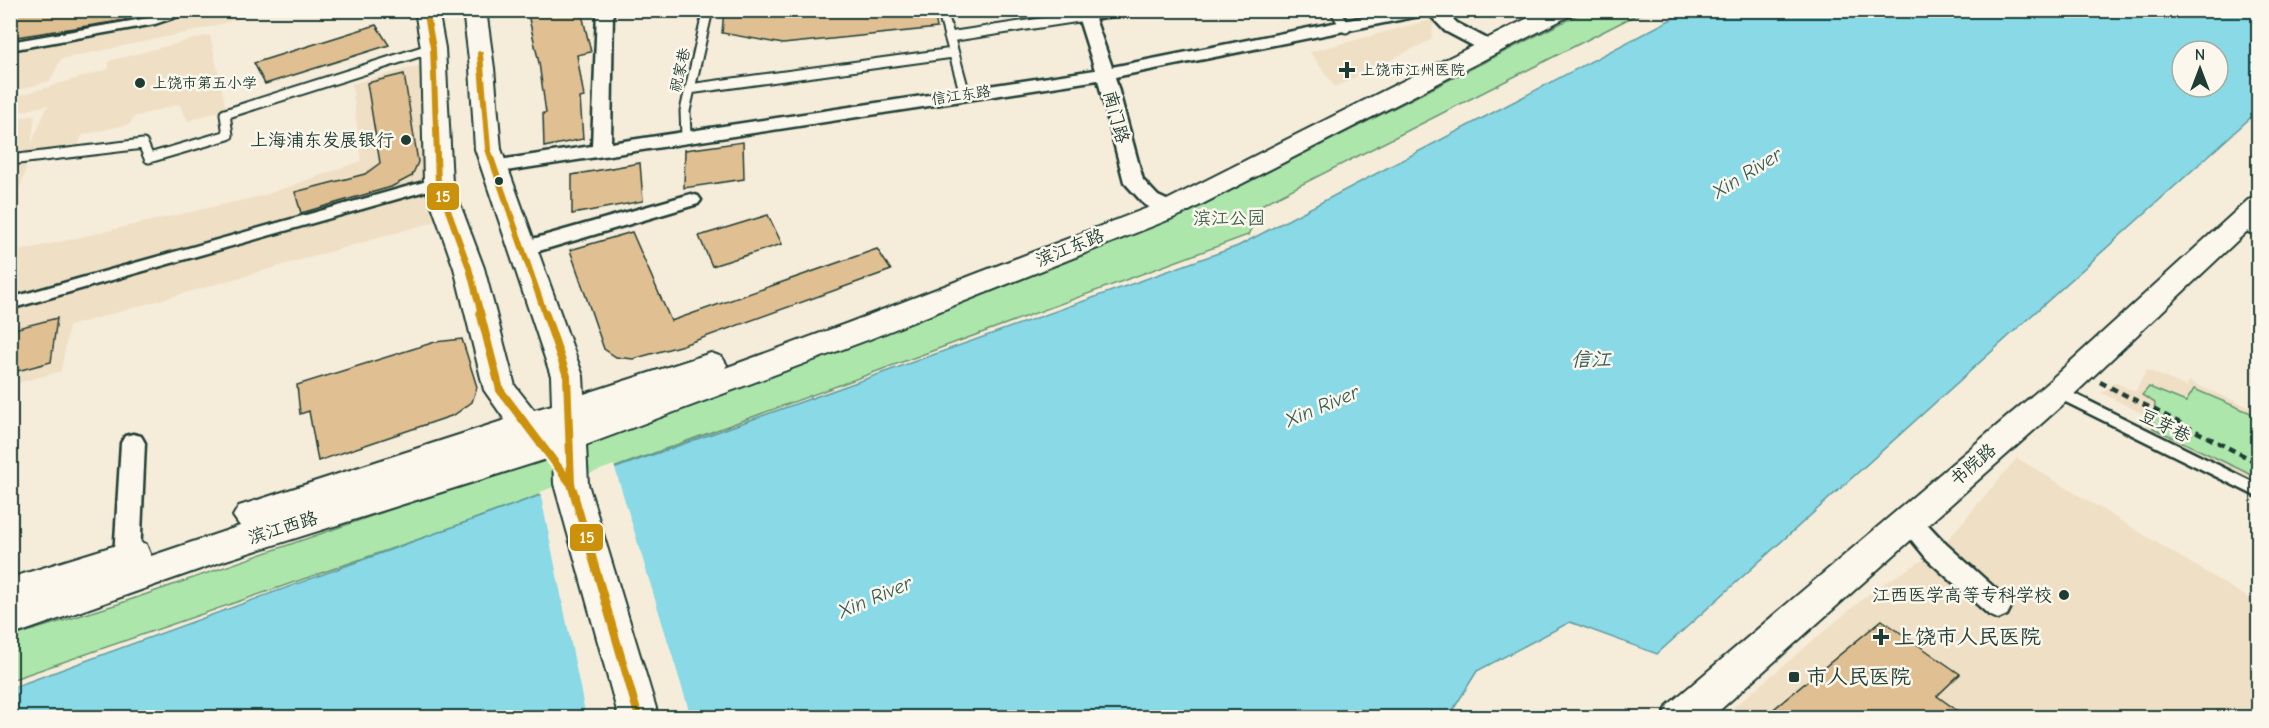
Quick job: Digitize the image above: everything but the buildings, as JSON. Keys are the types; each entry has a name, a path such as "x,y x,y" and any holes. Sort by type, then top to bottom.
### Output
{"main road":[{"path":"426,10 433,48 438,183 469,268 500,390 553,430"},
{"path":"474,10 482,68 488,149 567,376 553,430 639,717"},
{"name":"滨江东路","path":"553,430 848,335 1160,204 1482,43 1541,10"},
{"name":"滨江东路","path":"1482,43 1563,10"},
{"name":"书院路","path":"1682,717 2069,382 2253,219"},
{"name":"滨江西路","path":"10,594 553,430"},
{"name":"滨江西路","path":"10,620 553,430"}],"street":[{"path":"10,46 143,22 191,10"},
{"path":"601,150 605,10"},
{"name":"信江东路","path":"493,166 1105,74 1347,28 1426,10"},
{"path":"1434,10 1451,27 1482,43"},
{"name":"南门路","path":"1085,13 1105,74 1134,183 1160,204"},
{"path":"10,304 438,183"},
{"path":"522,249 691,200"},
{"path":"127,557 133,443"},
{"path":"1908,520 1937,552 1998,607"}],"lane":[{"name":"祝家巷","path":"686,136 685,111 708,10"},
{"path":"949,37 1085,13 1125,10"},
{"path":"1335,10 1347,28"},
{"path":"939,12 949,37 965,94"},
{"path":"10,160 143,144 149,158 228,135 225,114 433,48"},
{"path":"689,89 953,52"},
{"name":"豆芽巷","path":"2069,382 2259,491"}],"path":[{"path":"2069,382 2259,463"}],"shaded area":[{"path":"11,11 269,11 190,32 61,59 50,81 11,92"},
{"name":"上饶市江州医院","path":"1434,19 1431,40 1335,87 1310,52"},
{"name":"上饶市第五小学","path":"210,35 226,109 188,121 179,104 134,117 130,124 82,135 76,152 28,157 25,173 11,210 11,120 35,115 31,145 48,105 11,114 11,98 109,69 109,61"},
{"path":"421,65 434,222 69,326 61,371 11,385 10,253 265,195 361,161 352,84"},
{"path":"2147,370 2187,387 2188,381 2258,411 2258,484 2144,430 2151,418 2102,393 2115,382 2135,392"},
{"name":"江西医学高等专科学校","path":"2017,458 2258,604 2258,717 1721,718 1876,588 1937,552"}],"green space":[{"name":"滨江公园","path":"1585,11 1654,11 1636,15 1263,204 1248,235 431,535 11,680 10,637 118,604 646,421 1191,211"},
{"path":"2149,387 2186,402 2194,389 2258,416 2258,478 2153,428 2155,403 2142,395"}],"water":[{"name":"信江","path":"1687,11 2258,11 2258,111 1657,654 1570,622 1477,671 1448,718 11,718 11,688 571,484 1238,246"}],"pier":[{"path":"614,465 691,717 586,717 540,492"}],"transit line":[{"name":"15","path":"426,10 433,48 438,183 469,268 500,390 571,484 639,718"},
{"name":"15","path":"480,54 488,149 567,376 571,484 575,496"}],"place":[{"name":"上饶市江州医院","path":"1347,70"},
{"name":"上饶市第五小学","path":"140,83"},
{"name":"上海浦东发展银行","path":"406,140"},
{"name":"江西医学高等专科学校","path":"2064,595"},
{"name":"上饶市人民医院","path":"1881,637"},
{"name":"市人民医院","path":"1794,677"}],"water label":[{"name":"Xin River","path":"1747,173"},
{"name":"Xin River","path":"1322,406"},
{"name":"Xin River","path":"875,597"}]}
